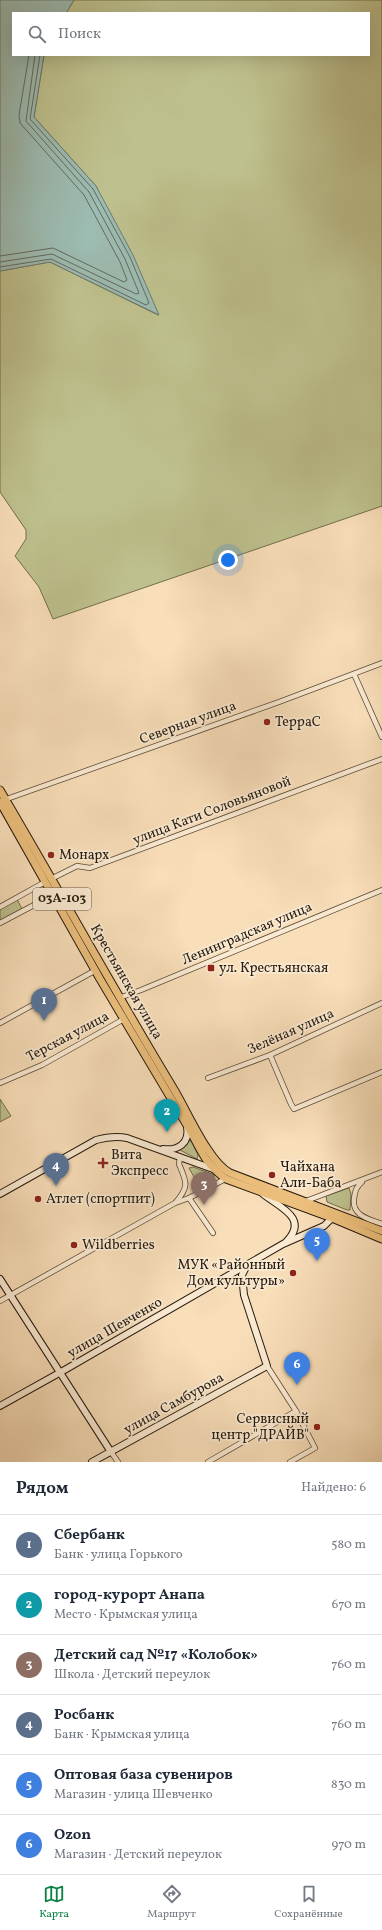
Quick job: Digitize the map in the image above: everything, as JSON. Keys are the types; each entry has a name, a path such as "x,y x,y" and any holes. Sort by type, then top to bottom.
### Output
{"main road":[{"name":"03А-103","path":"0,790 2,801"},
{"name":"Крестьянская улица","path":"2,801 189,1114 208,1151 217,1163 230,1176 261,1192 382,1231"},
{"name":"Крестьянская улица","path":"48,880 53,895 186,1123 204,1157 213,1169 306,1201 382,1239"}],"street":[{"name":"Северная улица","path":"2,801 382,663"},
{"path":"354,674 382,737"},
{"name":"улица Кати Соловьяновой","path":"0,907 76,866 90,868 382,759"},
{"name":"Ленинградская улица","path":"119,998 382,890"},
{"path":"0,923 53,895"},
{"path":"0,1023 96,970"},
{"name":"Зелёная улица","path":"208,1078 270,1055 382,1004"},
{"name":"Терская улица","path":"0,1084 42,1065 124,1019"},
{"path":"270,1055 294,1109 382,1072"},
{"path":"158,1149 168,1150 182,1146 187,1138 186,1123"},
{"path":"0,1194 101,1139 121,1137 213,1169"},
{"path":"175,1203 185,1186 184,1172 179,1164 180,1158"},
{"path":"306,1201 363,1181 382,1172"},
{"path":"0,1301 175,1203 189,1198 230,1176"},
{"path":"363,1181 354,1193 355,1207 362,1216 382,1224"},
{"name":"улица Шевченко","path":"261,1192 284,1208 292,1216 294,1222 293,1232 283,1244"},
{"path":"189,1198 213,1233"},
{"name":"улица Шевченко","path":"0,1406 247,1266 283,1244 324,1226 333,1215"},
{"path":"247,1266 242,1275 244,1295 267,1366 296,1411 315,1448 290,1462"},
{"path":"0,1279 118,1462"},
{"name":"улица Самбурова","path":"92,1462 267,1366"},
{"path":"208,1462 296,1411"}],"green space":[{"path":"74,0 382,0 382,506 53,619 39,587 15,556 26,539 26,530 0,492 0,271 50,262 158,315 96,186 34,117 44,56 370,56 370,12 67,12"},
{"path":"17,899 22,909 0,921 0,909"},
{"path":"0,1099 11,1116 0,1122"},
{"path":"188,1141 192,1141 198,1155 197,1159 180,1150"},
{"path":"193,1167 214,1175 214,1180 202,1183 197,1182 189,1168"},
{"path":"349,1188 351,1194 350,1210 327,1202 326,1196"}],"water":[{"path":"0,0 74,0 67,12 12,12 12,56 44,56 34,117 96,186 133,255 159,315 50,262 0,271"}],"place":[{"name":"ТерраС","path":"267,722"},
{"name":"Монарх","path":"51,855"},
{"name":"ул. Крестьянская","path":"211,968"},
{"name":"Сбербанк","path":"44,1021"},
{"name":"город-курорт Анапа","path":"167,1132"},
{"name":"Вита Экспресс","path":"103,1163"},
{"name":"Чайхана Али-Баба","path":"272,1175"},
{"name":"Росбанк","path":"56,1186"},
{"name":"Атлет (спортпит)","path":"38,1199"},
{"name":"Детский сад №17 «Колобок»","path":"204,1205"},
{"name":"Wildberries","path":"74,1245"},
{"name":"Оптовая база сувениров","path":"317,1261"},
{"name":"МУК «Районный Дом культуры»","path":"293,1273"},
{"name":"Ozon","path":"297,1385"},
{"name":"Сервисный центр \"ДРАЙВ\"","path":"317,1427"}]}
